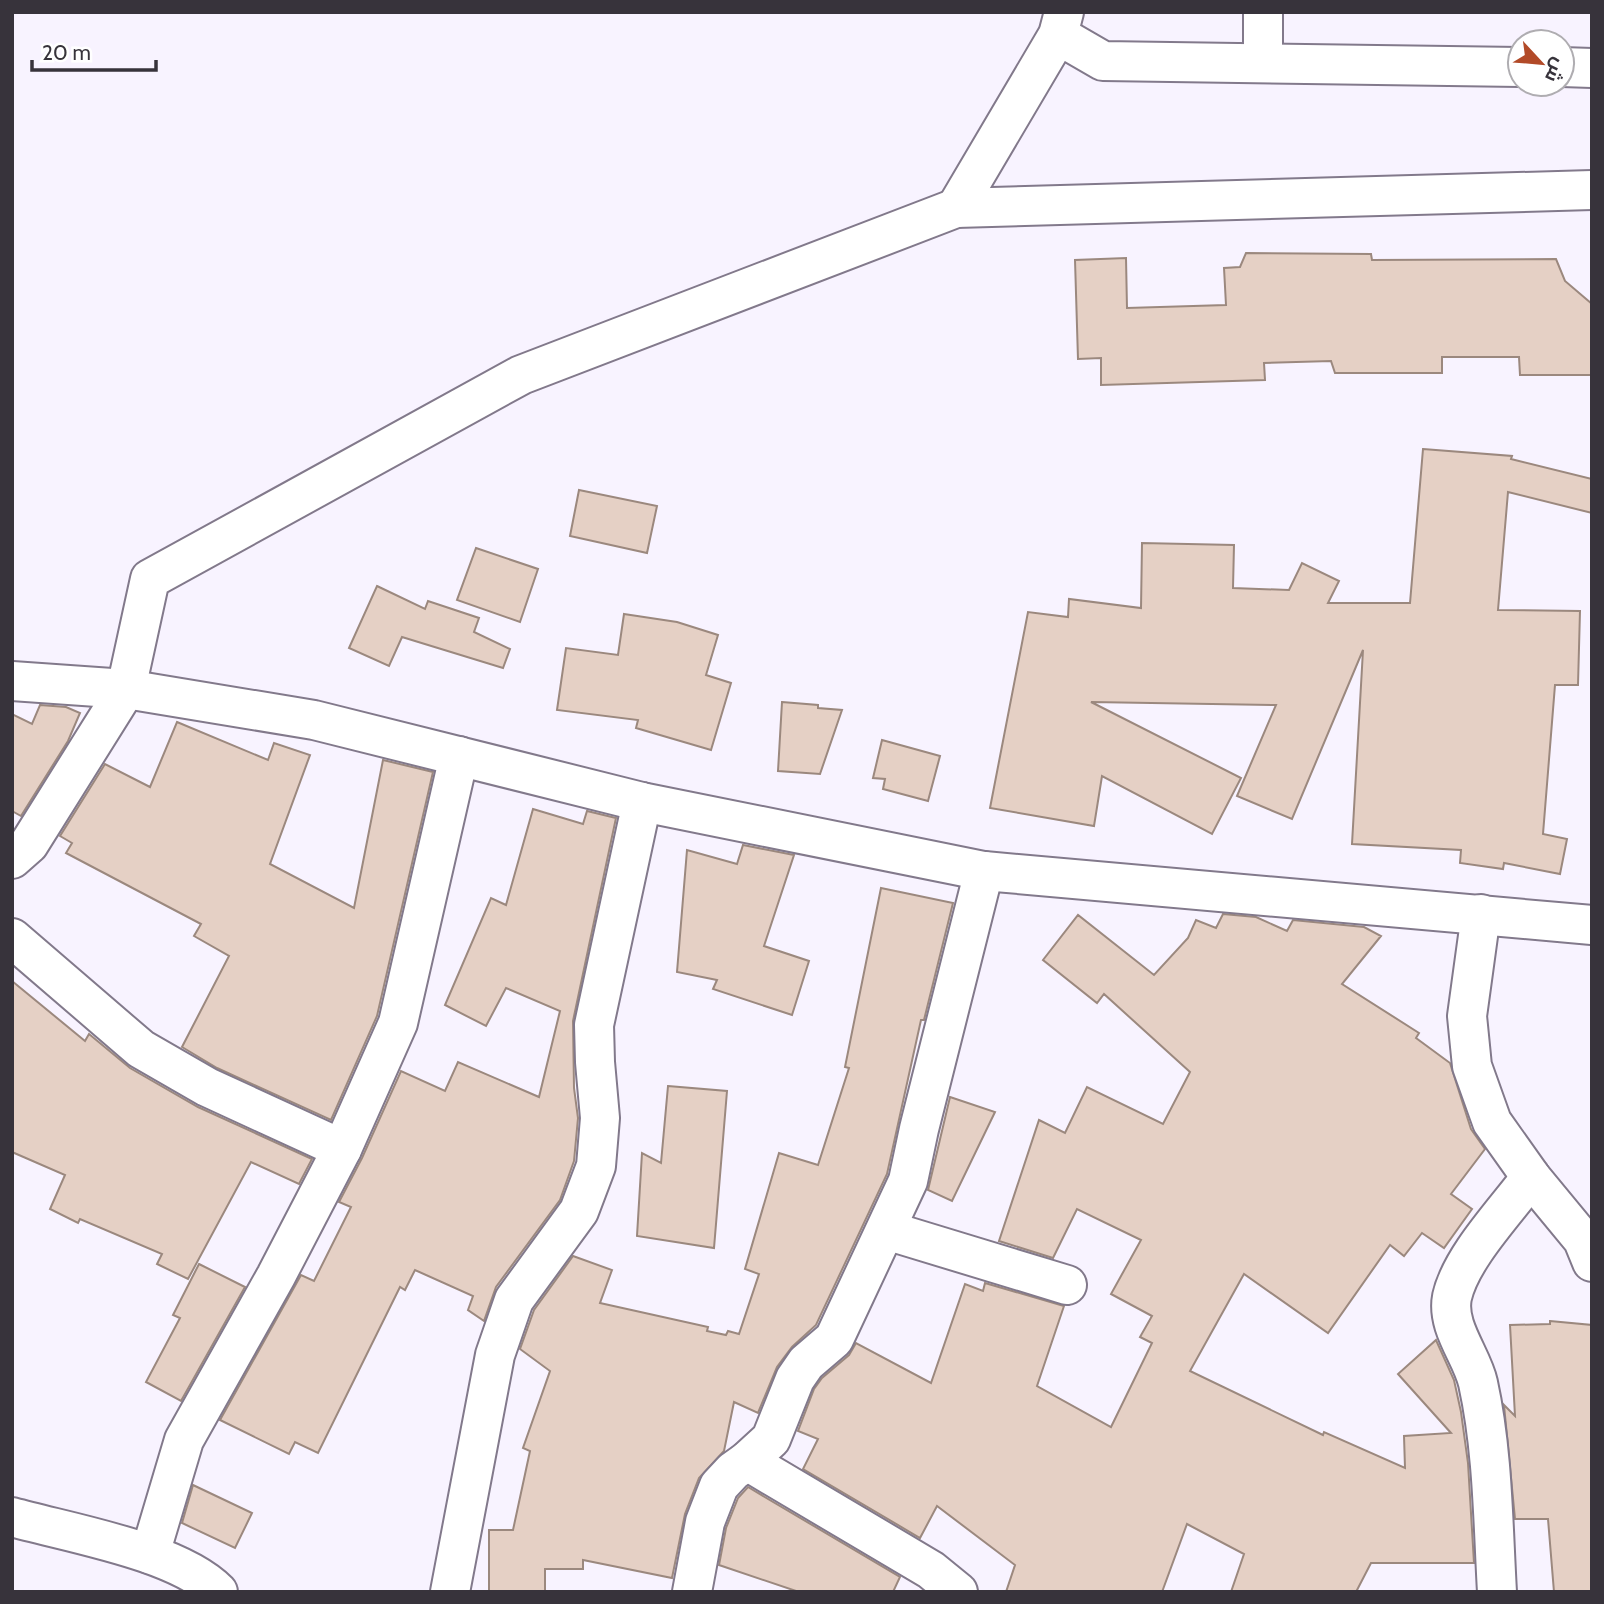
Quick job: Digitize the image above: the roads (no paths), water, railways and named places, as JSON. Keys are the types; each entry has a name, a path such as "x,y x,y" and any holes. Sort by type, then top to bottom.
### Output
{"street":[{"path":"1263,12 1263,63"},
{"path":"956,208 1061,23 1103,61 1506,67"},
{"path":"12,859 29,844 126,689 150,579 522,375 956,208 1592,190"},
{"path":"12,681 126,689 314,720 642,802 984,871 1592,925"},
{"path":"150,1554 184,1440 276,1276 342,1149 398,1023 459,756"},
{"path":"450,1592 495,1355 514,1300 579,1211 596,1166 600,1118 594,1025 642,802"},
{"path":"692,1592 705,1522 719,1486 771,1438 806,1363 834,1339 908,1181 984,871"},
{"path":"1481,914 1467,1016 1472,1066 1492,1122 1531,1177 1583,1240 1592,1262"},
{"path":"12,938 141,1049 207,1087 342,1149"},
{"path":"1497,1592 1486,1418 1476,1372 1454,1325 1452,1300 1462,1268 1531,1177"},
{"path":"886,1230 1067,1285"},
{"path":"747,1461 931,1570 958,1592"},
{"path":"12,1517 150,1554 183,1567 218,1592"}]}
